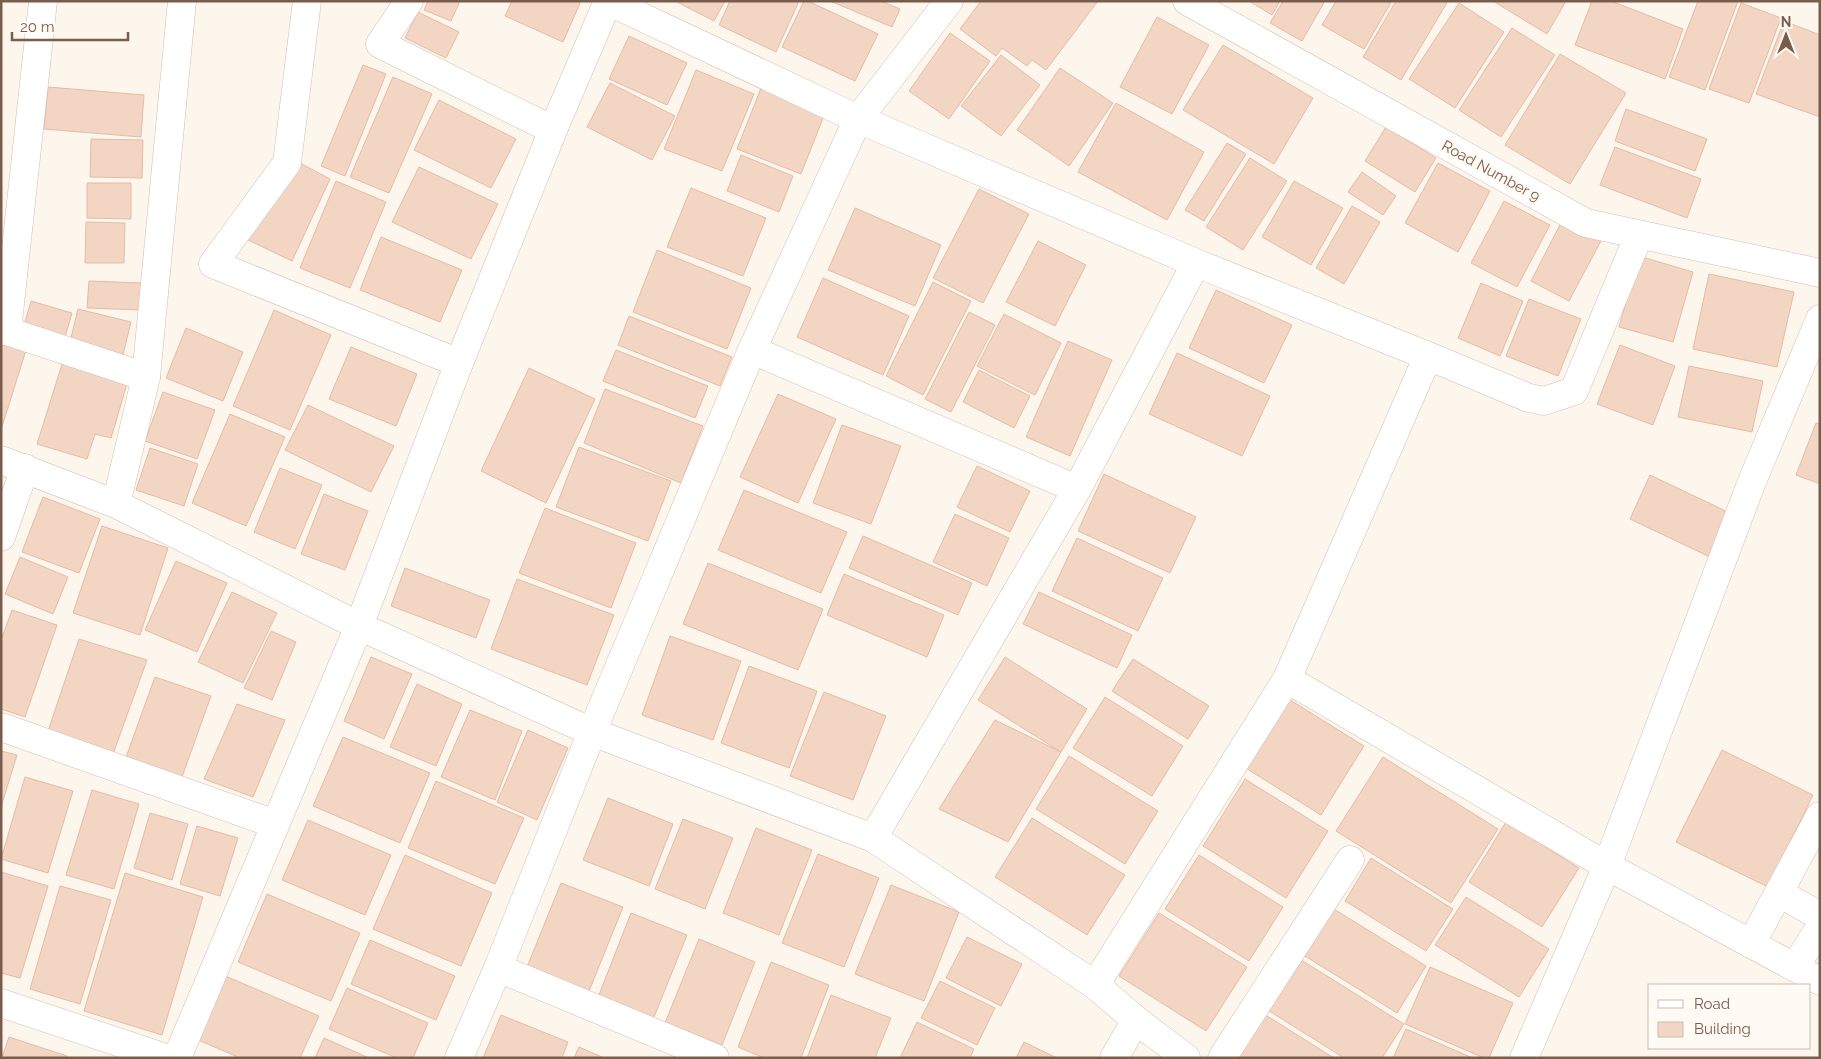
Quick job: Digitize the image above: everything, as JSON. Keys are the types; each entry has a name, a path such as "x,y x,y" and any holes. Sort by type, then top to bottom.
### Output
{"street":[{"path":"43,1 4,330 146,377"},
{"path":"116,504 146,377 182,1"},
{"path":"307,1 287,163 213,264 459,363"},
{"path":"409,1 380,44 553,130"},
{"path":"177,1058 359,626 459,363 553,130 608,1 858,120 1196,263 1529,398 1544,401 1574,391 1639,235"},
{"path":"459,1058 498,968 592,732 752,350 858,120 949,1"},
{"name":"Road Number 9","path":"1187,1 1586,223 1820,273"},
{"path":"873,838 1077,489 1196,263"},
{"path":"1524,1058 1607,866 1752,484 1820,318"},
{"path":"752,350 1077,489"},
{"path":"1095,985 1287,679 1428,356"},
{"path":"1,537 13,464 116,504 359,626 592,732 873,838 1095,985 1136,1020 1186,1058"},
{"path":"1287,679 1607,866 1820,981"},
{"path":"1,727 275,824"},
{"path":"1751,944 1820,816"},
{"path":"1222,1058 1350,860"},
{"path":"1779,893 1820,916"},
{"path":"1795,968 1820,927"},
{"path":"498,968 715,1058"},
{"path":"1,1003 166,1058"},
{"path":"1114,1058 1136,1020"}],"building":[{"path":"428,1 460,1 451,21 424,10"},
{"path":"512,1 581,1 563,42 505,16"},
{"path":"675,1 725,1 714,21"},
{"path":"730,1 799,1 776,52 719,25"},
{"path":"804,1 808,1 878,34 855,81 782,47"},
{"path":"830,1 881,1 900,9 892,27"},
{"path":"981,1 1098,1 1046,70 1032,60 1027,66 1002,48 996,56 960,29"},
{"path":"1249,1 1280,1 1272,15"},
{"path":"1283,1 1325,1 1302,41 1270,23"},
{"path":"1336,1 1392,1 1364,49 1322,25"},
{"path":"1396,1 1448,1 1401,80 1363,57"},
{"path":"1493,1 1566,1 1547,34"},
{"path":"1592,1 1611,1 1683,29 1665,79 1575,45"},
{"path":"1698,1 1738,1 1705,90 1669,77"},
{"path":"1459,3 1504,32 1455,108 1409,79"},
{"path":"1741,3 1781,18 1749,103 1709,89"},
{"path":"418,12 459,32 446,58 405,38"},
{"path":"1157,17 1209,45 1172,114 1120,87"},
{"path":"1784,21 1820,35 1820,117 1756,94"},
{"path":"1512,28 1555,55 1501,137 1459,110"},
{"path":"950,33 990,61 949,119 909,91"},
{"path":"629,36 687,63 667,105 609,79"},
{"path":"1223,45 1313,98 1274,164 1183,110"},
{"path":"1560,54 1626,93 1570,184 1505,145"},
{"path":"1001,55 1040,85 1001,136 961,106"},
{"path":"363,65 386,74 345,176 321,166"},
{"path":"1060,68 1113,103 1069,166 1017,130"},
{"path":"696,70 754,94 722,171 664,149"},
{"path":"393,77 432,94 389,193 350,177"},
{"path":"610,83 675,116 652,160 587,127"},
{"path":"48,87 144,95 141,137 44,129"},
{"path":"761,88 825,113 801,174 737,149"},
{"path":"439,100 516,139 491,188 414,150"},
{"path":"1116,103 1204,152 1167,220 1078,172"},
{"path":"1626,109 1707,139 1695,171 1615,141"},
{"path":"1386,127 1436,158 1415,192 1365,161"},
{"path":"91,139 143,140 142,178 90,177"},
{"path":"1227,143 1246,154 1204,221 1185,210"},
{"path":"1615,147 1701,179 1687,218 1600,185"},
{"path":"741,155 793,176 779,212 727,191"},
{"path":"1250,158 1287,181 1243,250 1206,227"},
{"path":"298,162 330,179 292,261 246,239"},
{"path":"1438,163 1490,191 1458,252 1405,223"},
{"path":"419,167 498,204 471,259 392,222"},
{"path":"1362,172 1396,196 1383,215 1348,192"},
{"path":"336,181 386,202 350,288 300,268"},
{"path":"1294,181 1343,208 1311,265 1262,237"},
{"path":"87,183 131,183 131,219 87,218"},
{"path":"691,188 766,218 743,276 667,247"},
{"path":"979,189 1029,214 983,303 933,278"},
{"path":"1504,201 1550,225 1517,287 1471,263"},
{"path":"1352,206 1380,222 1344,284 1316,268"},
{"path":"855,208 941,245 915,306 828,270"},
{"path":"1563,219 1602,239 1569,301 1531,281"},
{"path":"86,222 125,223 124,263 85,263"},
{"path":"381,237 462,270 440,322 360,290"},
{"path":"1038,241 1086,265 1055,326 1006,302"},
{"path":"657,250 751,288 727,349 633,312"},
{"path":"1639,256 1693,272 1673,342 1619,327"},
{"path":"1709,274 1794,292 1777,367 1693,349"},
{"path":"823,278 909,316 883,375 797,337"},
{"path":"89,281 142,283 141,310 87,308"},
{"path":"933,282 971,301 923,395 886,376"},
{"path":"1481,283 1523,301 1500,356 1458,338"},
{"path":"1216,290 1292,325 1264,383 1189,348"},
{"path":"1529,299 1581,319 1558,376 1506,356"},
{"path":"31,301 72,313 62,347 21,336"},
{"path":"78,309 131,322 121,363 68,350"},
{"path":"274,310 331,335 290,430 233,406"},
{"path":"969,312 995,325 951,412 925,399"},
{"path":"1004,314 1061,343 1035,395 977,366"},
{"path":"629,316 732,357 720,386 618,345"},
{"path":"186,328 243,352 223,401 166,378"},
{"path":"1,339 27,347 1,430"},
{"path":"1068,341 1112,360 1070,456 1026,437"},
{"path":"1620,345 1675,366 1653,425 1597,404"},
{"path":"351,347 417,374 396,426 329,399"},
{"path":"616,350 708,386 695,418 603,381"},
{"path":"1177,353 1270,396 1242,456 1149,414"},
{"path":"64,358 129,377 111,438 95,434 87,459 37,444"},
{"path":"1689,366 1763,381 1752,432 1678,417"},
{"path":"529,368 595,399 546,503 481,471"},
{"path":"979,370 1030,396 1014,428 963,402"},
{"path":"605,389 703,426 681,483 584,443"},
{"path":"163,392 215,410 197,459 145,441"},
{"path":"778,394 836,419 798,503 740,477"},
{"path":"308,405 394,446 371,492 285,450"},
{"path":"230,414 285,437 246,526 192,503"},
{"path":"1816,423 1820,424 1820,484 1796,475"},
{"path":"842,425 901,446 871,524 813,503"},
{"path":"579,447 671,481 648,541 556,507"},
{"path":"150,448 198,464 184,506 136,490"},
{"path":"977,466 1030,491 1010,532 957,507"},
{"path":"280,468 322,485 295,549 254,532"},
{"path":"1104,474 1196,517 1170,573 1078,531"},
{"path":"1650,475 1730,513 1710,557 1630,519"},
{"path":"744,490 847,532 821,593 718,550"},
{"path":"324,494 368,511 345,570 301,554"},
{"path":"43,497 100,519 79,573 22,552"},
{"path":"545,508 636,543 611,608 519,573"},
{"path":"955,514 1009,538 987,586 933,562"},
{"path":"102,526 168,548 140,635 73,613"},
{"path":"863,536 972,583 958,615 849,568"},
{"path":"1077,538 1163,578 1138,631 1052,591"},
{"path":"20,557 68,577 53,614 5,594"},
{"path":"176,561 227,583 197,652 145,630"},
{"path":"708,563 823,609 798,670 683,624"},
{"path":"405,568 490,600 476,638 391,606"},
{"path":"844,574 944,615 927,657 827,615"},
{"path":"517,579 614,615 587,685 491,649"},
{"path":"232,592 277,613 243,683 198,662"},
{"path":"1039,592 1132,635 1117,668 1023,624"},
{"path":"12,610 57,625 25,717 1,709 1,640"},
{"path":"271,631 296,642 272,700 244,688"},
{"path":"670,636 741,661 713,740 642,715"},
{"path":"79,639 147,660 113,754 48,731"},
{"path":"371,657 412,674 384,739 344,721"},
{"path":"1005,657 1087,709 1061,752 978,700"},
{"path":"1133,659 1209,706 1188,739 1112,691"},
{"path":"749,666 817,691 789,768 721,743"},
{"path":"155,677 211,696 182,777 126,757"},
{"path":"417,684 462,704 436,766 390,747"},
{"path":"824,692 886,716 853,800 790,776"},
{"path":"1105,697 1183,746 1152,796 1073,748"},
{"path":"1287,698 1364,746 1321,815 1244,767"},
{"path":"237,704 285,720 253,797 204,779"},
{"path":"470,710 522,731 495,800 441,777"},
{"path":"995,720 1061,752 1008,842 939,809"},
{"path":"528,730 568,748 537,820 497,802"},
{"path":"343,737 430,773 400,843 313,806"},
{"path":"1722,750 1813,795 1768,887 1676,842"},
{"path":"1,751 17,755 1,807"},
{"path":"1069,756 1158,811 1125,864 1036,809"},
{"path":"1383,757 1498,829 1451,903 1336,831"},
{"path":"25,777 73,791 48,873 1,859"},
{"path":"1245,779 1328,831 1286,898 1203,846"},
{"path":"436,781 524,818 495,884 408,848"},
{"path":"92,790 139,804 114,889 66,875"},
{"path":"608,798 673,824 649,886 583,860"},
{"path":"150,813 188,824 172,880 134,868"},
{"path":"1032,818 1125,875 1087,935 995,877"},
{"path":"683,819 733,838 705,909 655,889"},
{"path":"308,820 391,855 365,915 282,880"},
{"path":"1506,822 1579,868 1542,927 1469,882"},
{"path":"197,826 238,838 220,896 180,884"},
{"path":"756,828 812,850 779,935 723,913"},
{"path":"818,854 879,878 844,967 782,943"},
{"path":"405,855 492,893 461,966 373,929"},
{"path":"1199,855 1283,907 1249,961 1165,909"},
{"path":"1371,858 1453,909 1426,951 1345,901"},
{"path":"1,872 48,886 20,978 1,973"},
{"path":"125,873 203,897 162,1035 84,1011"},
{"path":"561,883 623,907 589,991 527,967"},
{"path":"891,885 959,912 924,1001 855,974"},
{"path":"60,886 111,900 80,1004 30,989"},
{"path":"267,894 360,933 331,1001 238,962"},
{"path":"1466,897 1549,949 1519,997 1435,945"},
{"path":"1329,906 1426,966 1397,1013 1300,953"},
{"path":"631,913 687,935 652,1022 597,1000"},
{"path":"1159,913 1247,967 1206,1031 1119,976"},
{"path":"967,937 1022,964 1001,1006 946,978"},
{"path":"699,939 755,962 722,1045 665,1023"},
{"path":"370,940 455,976 436,1020 351,984"},
{"path":"1298,958 1404,1024 1382,1058 1344,1058 1266,1009"},
{"path":"771,962 829,985 801,1058 764,1058 738,1047"},
{"path":"1430,967 1513,1003 1489,1058 1484,1058 1405,1024"},
{"path":"223,975 319,1016 300,1058 240,1058 196,1039"},
{"path":"940,981 995,1008 977,1045 921,1018"},
{"path":"347,988 428,1023 413,1058 397,1058 329,1029"},
{"path":"831,995 891,1018 875,1058 807,1058"},
{"path":"1264,1014 1334,1058 1236,1058"},
{"path":"501,1015 568,1042 562,1058 483,1058"},
{"path":"917,1022 974,1049 970,1058 900,1058"},
{"path":"1406,1029 1473,1058 1393,1058"},
{"path":"9,1037 67,1056 67,1058 2,1058"},
{"path":"324,1038 369,1058 315,1058"},
{"path":"1024,1042 1057,1058 1016,1058"},
{"path":"579,1047 604,1058 574,1058"}]}
